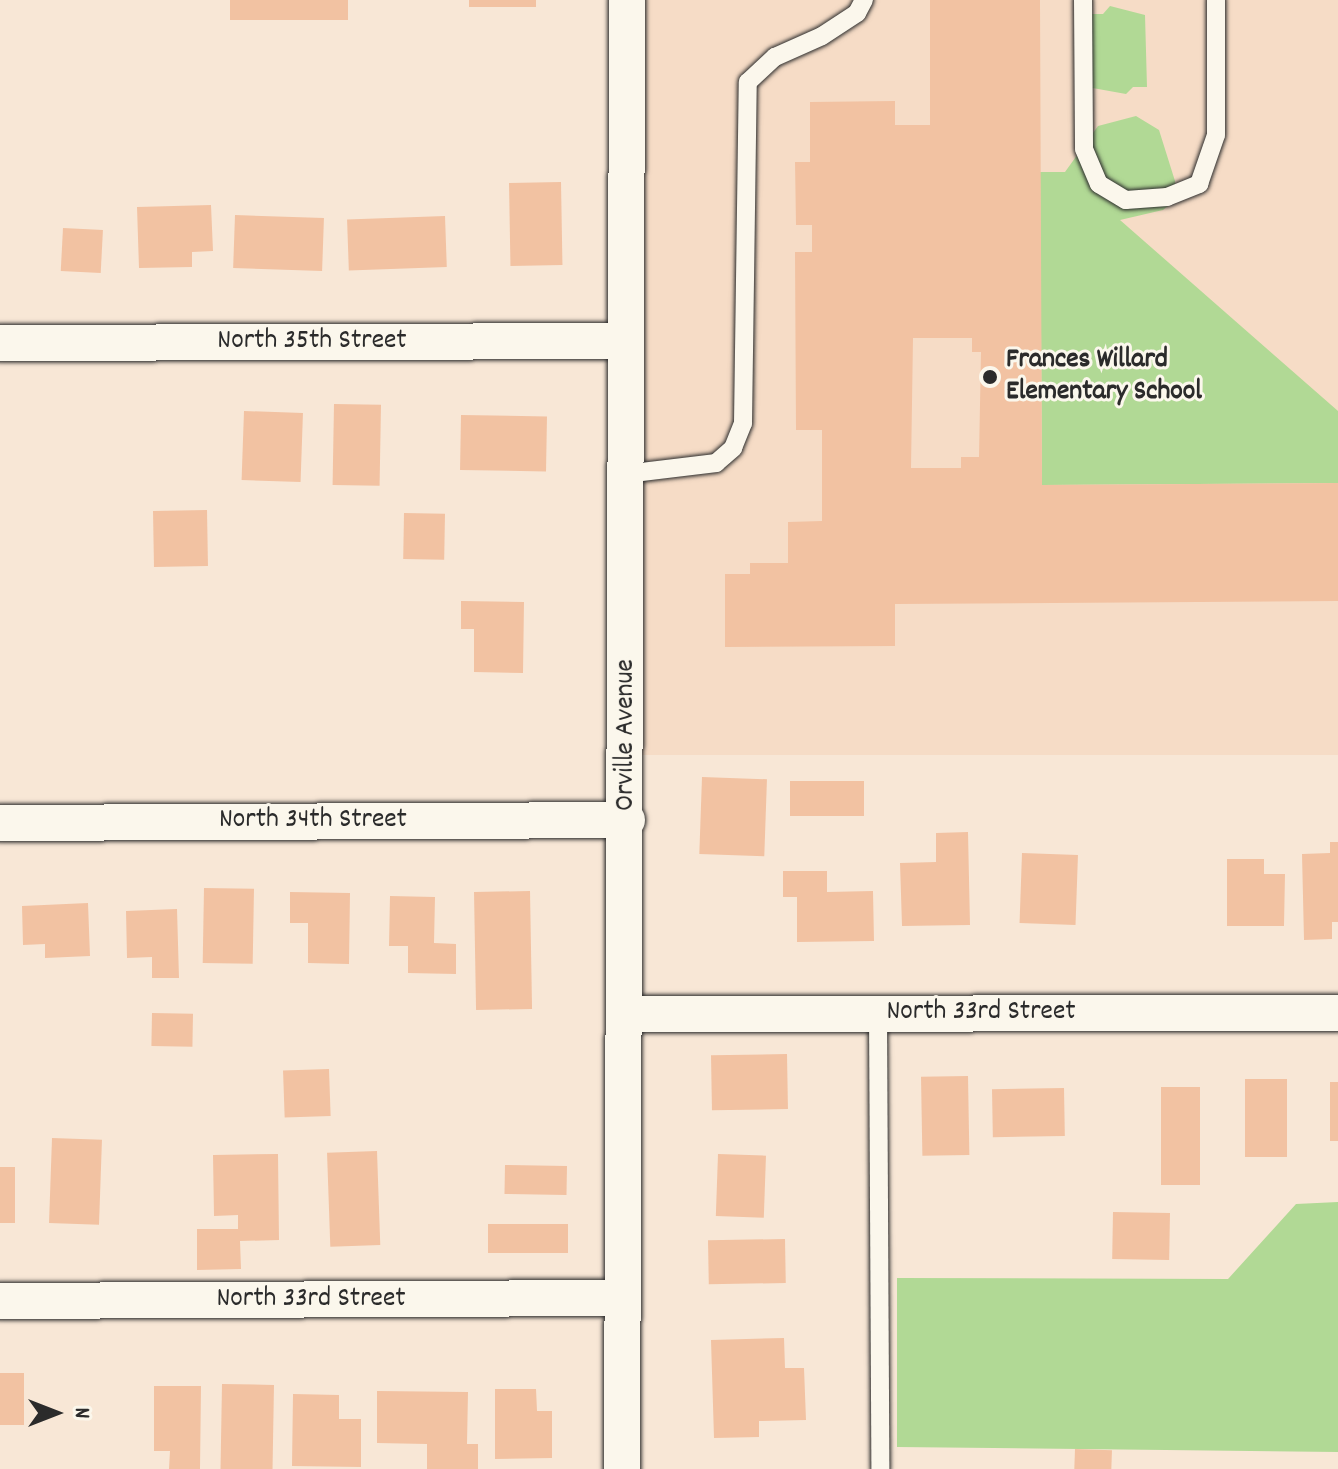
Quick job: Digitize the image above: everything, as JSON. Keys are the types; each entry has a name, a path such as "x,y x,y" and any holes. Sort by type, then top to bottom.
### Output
{"street":[{"name":"Orville Avenue","path":"622,1469 627,820 627,0"},
{"name":"North 35th Street","path":"0,343 625,341"},
{"name":"North 34th Street","path":"0,823 627,820"},
{"name":"North 33rd Street","path":"624,1014 1338,1013"},
{"name":"North 33rd Street","path":"0,1301 623,1298"}],"lane":[{"path":"625,474 716,463 733,448 743,423 748,82 775,57 822,36 857,13 864,0"},
{"path":"1083,0 1084,149 1099,184 1126,200 1167,197 1199,184 1216,135 1216,0"},
{"path":"878,1013 880,1469"}],"shaded area":[{"name":"Frances Willard Elementary School","path":"642,0 1338,0 1338,755 642,755"}],"green space":[{"path":"1110,6 1145,15 1147,87 1133,87 1126,94 1087,87 1086,14 1103,14"},
{"path":"1136,116 1159,130 1175,181 1175,200 1163,210 1120,220 1338,411 1338,483 1042,485 1040,172 1065,172 1098,126"},
{"path":"1338,1202 1338,1452 897,1447 897,1278 1228,1279 1296,1204"}],"building":[{"path":"230,0 348,0 348,20 230,20"},
{"path":"469,0 536,0 536,7 469,7"},
{"name":"Frances Willard Elementary School","path":"930,0 1040,0 1042,485 1338,483 1338,601 895,604 895,646 725,647 725,574 750,574 750,563 788,563 788,522 822,521 822,430 796,430 795,252 812,252 812,225 796,225 795,162 810,162 810,102 895,101 895,125 930,125","holes":["913,338 972,338 972,352 981,352 979,457 961,457 961,468 911,468"]},
{"path":"561,182 562,265 510,266 509,183"},
{"path":"211,205 213,251 192,252 192,267 139,268 137,207"},
{"path":"235,215 324,218 322,271 233,268"},
{"path":"445,216 447,267 349,270 347,219"},
{"path":"63,228 103,230 101,273 61,271"},
{"path":"334,404 381,405 380,486 333,485"},
{"path":"244,411 303,413 301,482 242,480"},
{"path":"461,415 547,417 546,471 460,470"},
{"path":"207,510 208,566 154,567 153,511"},
{"path":"404,513 445,514 444,560 403,559"},
{"path":"461,601 524,602 523,673 474,672 474,629 461,629"},
{"path":"702,777 767,779 764,856 699,854"},
{"path":"790,781 864,781 864,816 790,816"},
{"path":"968,832 970,925 902,926 900,863 936,862 936,833"},
{"path":"1330,842 1338,842 1338,922 1332,922 1332,939 1304,940 1302,854 1330,853"},
{"path":"1022,853 1078,855 1076,925 1020,923"},
{"path":"1227,859 1264,859 1264,874 1285,874 1284,926 1227,926"},
{"path":"783,871 827,871 827,892 873,891 874,941 797,942 797,897 783,897"},
{"path":"204,888 254,889 253,964 203,963"},
{"path":"530,891 532,1009 476,1010 474,892"},
{"path":"290,892 350,893 349,964 308,963 308,923 290,923"},
{"path":"390,896 435,897 434,943 456,944 456,974 408,973 408,946 389,946"},
{"path":"88,903 90,956 45,958 45,944 23,945 22,906"},
{"path":"177,909 179,978 152,978 152,957 127,958 126,911"},
{"path":"152,1013 193,1014 192,1047 151,1046"},
{"path":"787,1054 788,1109 712,1110 711,1055"},
{"path":"329,1069 331,1116 285,1118 283,1071"},
{"path":"968,1076 969,1155 922,1156 921,1077"},
{"path":"1245,1079 1287,1079 1287,1157 1245,1157"},
{"path":"1330,1082 1338,1082 1338,1141 1330,1141"},
{"path":"1161,1087 1200,1087 1200,1185 1161,1185"},
{"path":"1064,1088 1065,1136 993,1137 992,1089"},
{"path":"52,1138 102,1140 99,1225 49,1223"},
{"path":"377,1151 380,1245 330,1247 327,1153"},
{"path":"278,1154 279,1240 240,1241 241,1269 197,1270 197,1229 238,1229 238,1215 214,1216 213,1155"},
{"path":"718,1154 766,1156 764,1218 716,1216"},
{"path":"505,1165 567,1166 566,1195 504,1194"},
{"path":"0,1167 15,1167 15,1223 0,1223"},
{"path":"1113,1212 1170,1213 1169,1260 1112,1259"},
{"path":"488,1224 568,1224 568,1253 488,1253"},
{"path":"785,1239 786,1283 709,1284 708,1240"},
{"path":"784,1338 785,1368 804,1368 806,1420 759,1421 759,1437 714,1438 711,1340"},
{"path":"0,1373 24,1373 24,1425 0,1425"},
{"path":"222,1384 274,1385 273,1469 221,1469"},
{"path":"154,1386 201,1386 200,1469 169,1469 170,1451 154,1451"},
{"path":"495,1389 536,1389 537,1411 552,1411 552,1458 495,1459"},
{"path":"377,1391 468,1392 467,1444 478,1444 478,1469 427,1469 427,1444 377,1443"},
{"path":"293,1394 339,1395 339,1419 361,1419 361,1467 292,1466"},
{"path":"1075,1449 1112,1450 1111,1469 1074,1469"}],"place":[{"name":"Frances Willard Elementary School","path":"990,377"}]}
